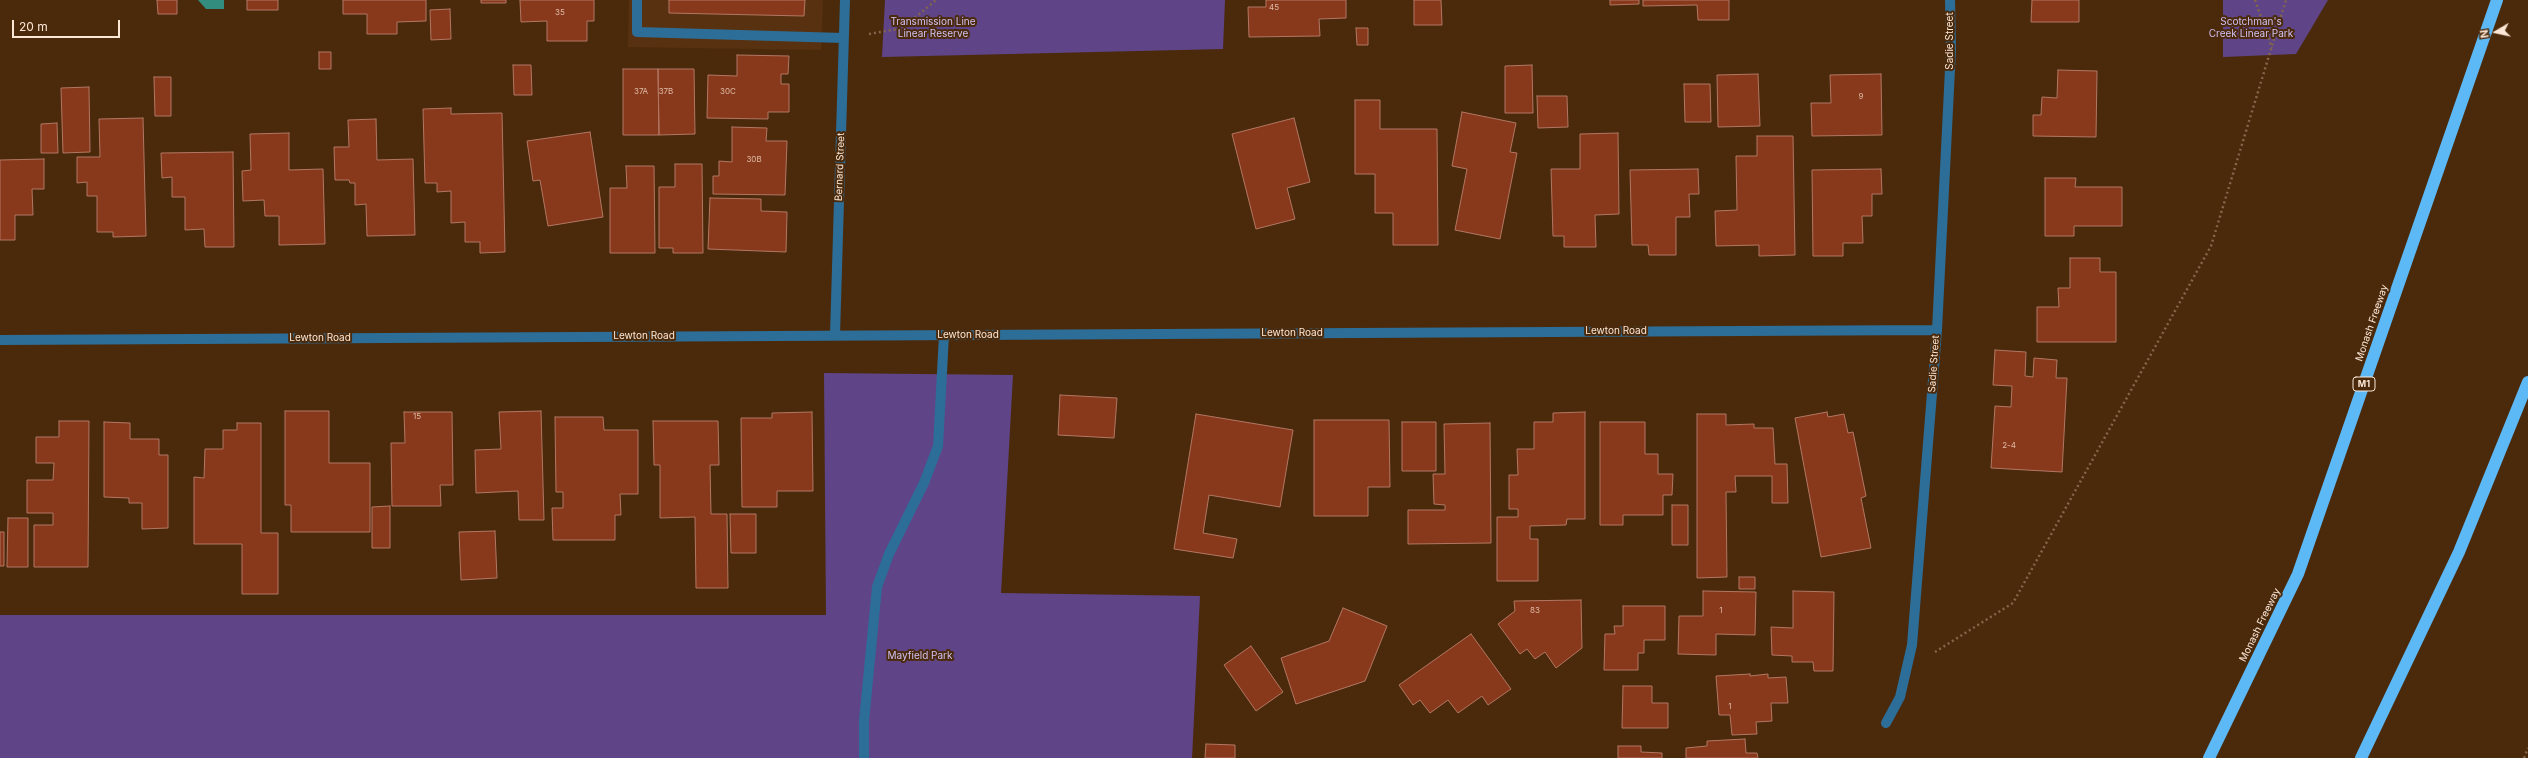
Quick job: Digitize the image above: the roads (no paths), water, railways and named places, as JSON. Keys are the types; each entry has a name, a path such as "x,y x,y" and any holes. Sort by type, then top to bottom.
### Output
{"highway":[{"name":"Monash Freeway","path":"2209,758 2298,574 2497,0"},
{"path":"2361,758 2459,552 2528,382"}],"street":[{"path":"637,0 637,32 843,38"},
{"name":"Bernard Street","path":"835,335 845,0"},
{"name":"Sadie Street","path":"1886,723 1900,697 1913,638 1937,330 1951,49 1950,0"},
{"name":"Lewton Road","path":"0,340 1937,330"},
{"path":"864,758 864,721 877,587 889,554 924,483 938,446 944,335"}],"water":[{"path":"198,0 224,0 224,9 206,9"}],"park label":[{"name":"Transmission Line Linear Reserve","path":"933,28"},
{"name":"Scotchman's Creek Linear Park","path":"2251,28"},
{"name":"Mayfield Park","path":"920,656"}]}
